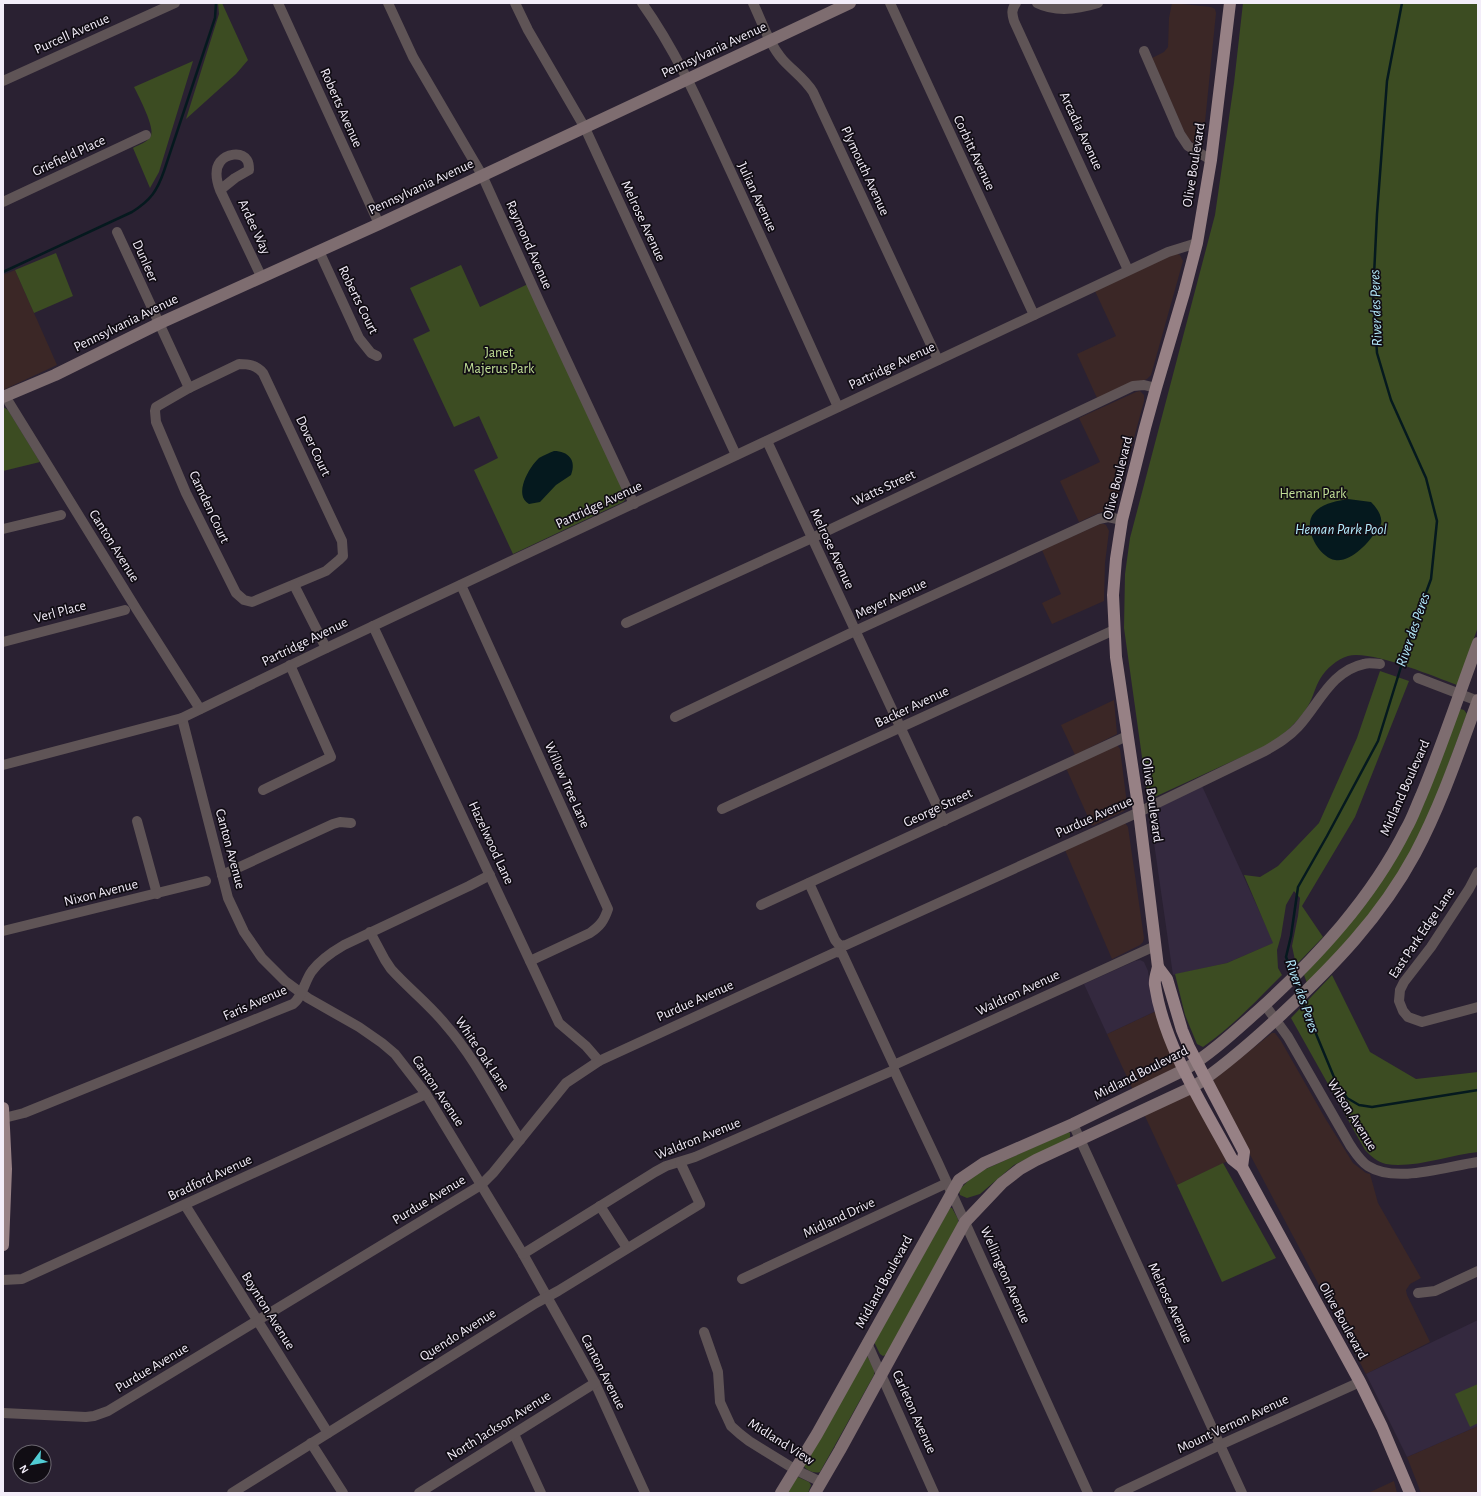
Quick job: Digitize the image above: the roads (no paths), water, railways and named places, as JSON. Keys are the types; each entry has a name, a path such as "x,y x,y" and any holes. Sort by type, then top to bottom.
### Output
{"main road":[{"name":"Pennsylvania Avenue","path":"4,397 55,375 158,324 261,276 379,224 850,3"},
{"name":"Olive Boulevard","path":"1230,3 1210,160 1197,243 1156,388 1122,520 1113,595 1116,657 1139,812 1158,967 1155,983 1162,1014 1171,1041 1184,1070 1232,1159 1242,1167 1360,1382 1382,1427 1410,1493"},
{"name":"Midland Boulevard","path":"781,1493 817,1434 867,1344 949,1188 984,1163 1073,1124 1197,1063 1223,1043 1265,1005 1336,934 1383,869 1406,830 1433,767 1478,643"},
{"path":"815,1493 965,1222 1002,1183 1020,1169 1036,1160 1193,1088 1206,1079 1242,1050 1309,989 1344,953 1370,923 1394,889 1430,825 1478,700"},
{"name":"Olive Boulevard","path":"1158,967 1167,979 1182,1030 1197,1063 1244,1152 1242,1167"},
{"path":"3,1113 6,1169 3,1245"}],"street":[{"name":"Purcell Avenue","path":"3,81 175,3"},
{"name":"Roberts Avenue","path":"278,3 379,224"},
{"name":"Raymond Avenue","path":"388,3 413,57 482,175 634,504"},
{"name":"Melrose Avenue","path":"515,3 528,30 585,128 736,456"},
{"name":"Julian Avenue","path":"642,3 665,38 687,79 791,301 838,407"},
{"name":"Plymouth Avenue","path":"753,3 770,40 783,61 806,82 813,92 938,360"},
{"name":"Corbitt Avenue","path":"890,3 1034,315"},
{"name":"Arcadia Avenue","path":"1016,3 1012,8 1014,22 1128,270"},
{"path":"1037,3 1048,8 1078,8 1098,3"},
{"path":"1144,51 1180,134 1188,146 1210,160"},
{"name":"Griefield Place","path":"3,202 146,135"},
{"name":"Ardee Way","path":"220,190 261,276"},
{"name":"Dunleer","path":"117,232 188,388"},
{"name":"Partridge Avenue","path":"3,764 182,718 326,648 1128,270 1168,252 1197,243"},
{"name":"Roberts Court","path":"319,251 359,338 371,354 377,356"},
{"name":"Dover Court","path":"188,388 239,364 250,364 258,368 263,373 342,540 342,556 339,560 326,571 294,585"},
{"name":"Watts Street","path":"626,623 812,538 1133,386 1144,385 1156,388"},
{"name":"Camden Court","path":"188,388 156,407 156,422 186,493 236,593 244,600 252,602 294,585"},
{"name":"Canton Avenue","path":"4,397 200,709"},
{"name":"Melrose Avenue","path":"767,441 944,821"},
{"path":"3,530 61,515"},
{"name":"Meyer Avenue","path":"675,717 855,631 1099,519 1108,517 1122,520"},
{"path":"294,585 326,648"},
{"name":"Willow Tree Lane","path":"461,585 608,909 605,920 599,927 590,933 530,961"},
{"name":"Verl Place","path":"3,642 125,610"},
{"name":"Hazelwood Lane","path":"373,626 559,1023 586,1046 599,1061"},
{"name":"Backer Avenue","path":"722,809 1114,630"},
{"name":"Purdue Avenue","path":"3,1413 86,1417 100,1414 481,1185 566,1083 599,1061 841,950 846,945 1139,812 1278,744 1298,727 1331,684 1340,675 1365,663 1380,664"},
{"path":"264,790 331,757 290,666"},
{"path":"1418,678 1478,700"},
{"name":"Canton Avenue","path":"182,718 228,898 244,932 262,958 273,970 300,993 359,1027 382,1043 405,1065 426,1094 523,1254 595,1383 645,1493"},
{"name":"George Street","path":"761,905 1127,736"},
{"path":"137,821 157,894"},
{"path":"222,875 333,824 340,822 351,823"},
{"name":"East Park Edge Lane","path":"1478,872 1469,889 1431,947 1404,982 1399,996 1402,1011 1408,1017 1422,1022 1478,1007"},
{"name":"Faris Avenue","path":"3,1113 24,1113 293,1004 298,999 311,972 318,964 344,945 490,875"},
{"name":"Nixon Avenue","path":"3,930 206,881"},
{"name":"Wellington Avenue","path":"809,883 841,950 1088,1493"},
{"name":"White Oak Lane","path":"370,932 391,969 444,1022 458,1039 470,1056 520,1140"},
{"name":"Waldron Avenue","path":"523,1254 655,1172 695,1157 894,1068 1155,946"},
{"name":"Wilson Avenue","path":"1265,1005 1288,1037 1350,1145 1362,1161 1368,1166 1386,1173 1403,1174 1478,1162"},
{"name":"Bradford Avenue","path":"3,1280 22,1279 426,1094"},
{"name":"Melrose Avenue","path":"1073,1124 1242,1493"},
{"name":"Quendo Avenue","path":"232,1493 547,1297 700,1204 680,1162"},
{"name":"Midland Drive","path":"742,1279 949,1188"},
{"name":"Boynton Avenue","path":"185,1205 328,1433"},
{"path":"600,1206 627,1248"},
{"path":"1418,1293 1435,1290 1478,1271"},
{"name":"Midland View","path":"704,1332 718,1372 720,1402 732,1426 749,1441 796,1470 821,1482"},
{"name":"Carleton Avenue","path":"867,1344 934,1493"},
{"name":"Mount Vernon Avenue","path":"1119,1493 1220,1445 1360,1382"},
{"name":"North Jackson Avenue","path":"419,1493 595,1383"},
{"path":"514,1434 541,1493"},
{"path":"311,1443 343,1493"}],"water":[{"path":"554,451 559,451 570,457 573,465 571,475 556,485 540,502 529,504 524,500 522,494 522,488 527,474 539,458"},
{"name":"Heman Park Pool","path":"1348,499 1371,502 1380,515 1381,524 1369,541 1353,555 1341,560 1335,560 1329,558 1318,547 1311,533 1311,519 1314,513 1321,507 1330,503"}],"waterway":[{"path":"3,272 132,212 149,199 156,190 164,171 215,18 216,3"},
{"name":"River des Peres","path":"1292,972 1286,957 1291,936 1298,887 1378,741 1413,628 1431,579 1437,521 1426,478 1391,400 1377,353 1373,296 1377,214 1387,81 1402,3"},
{"name":"River des Peres","path":"1295,981 1299,993"},
{"name":"River des Peres","path":"1302,1000 1336,1082 1347,1098 1359,1105 1372,1107 1478,1090"}],"park label":[{"name":"Janet Majerus Park","path":"499,362"},
{"name":"Heman Park","path":"1313,494"}]}
